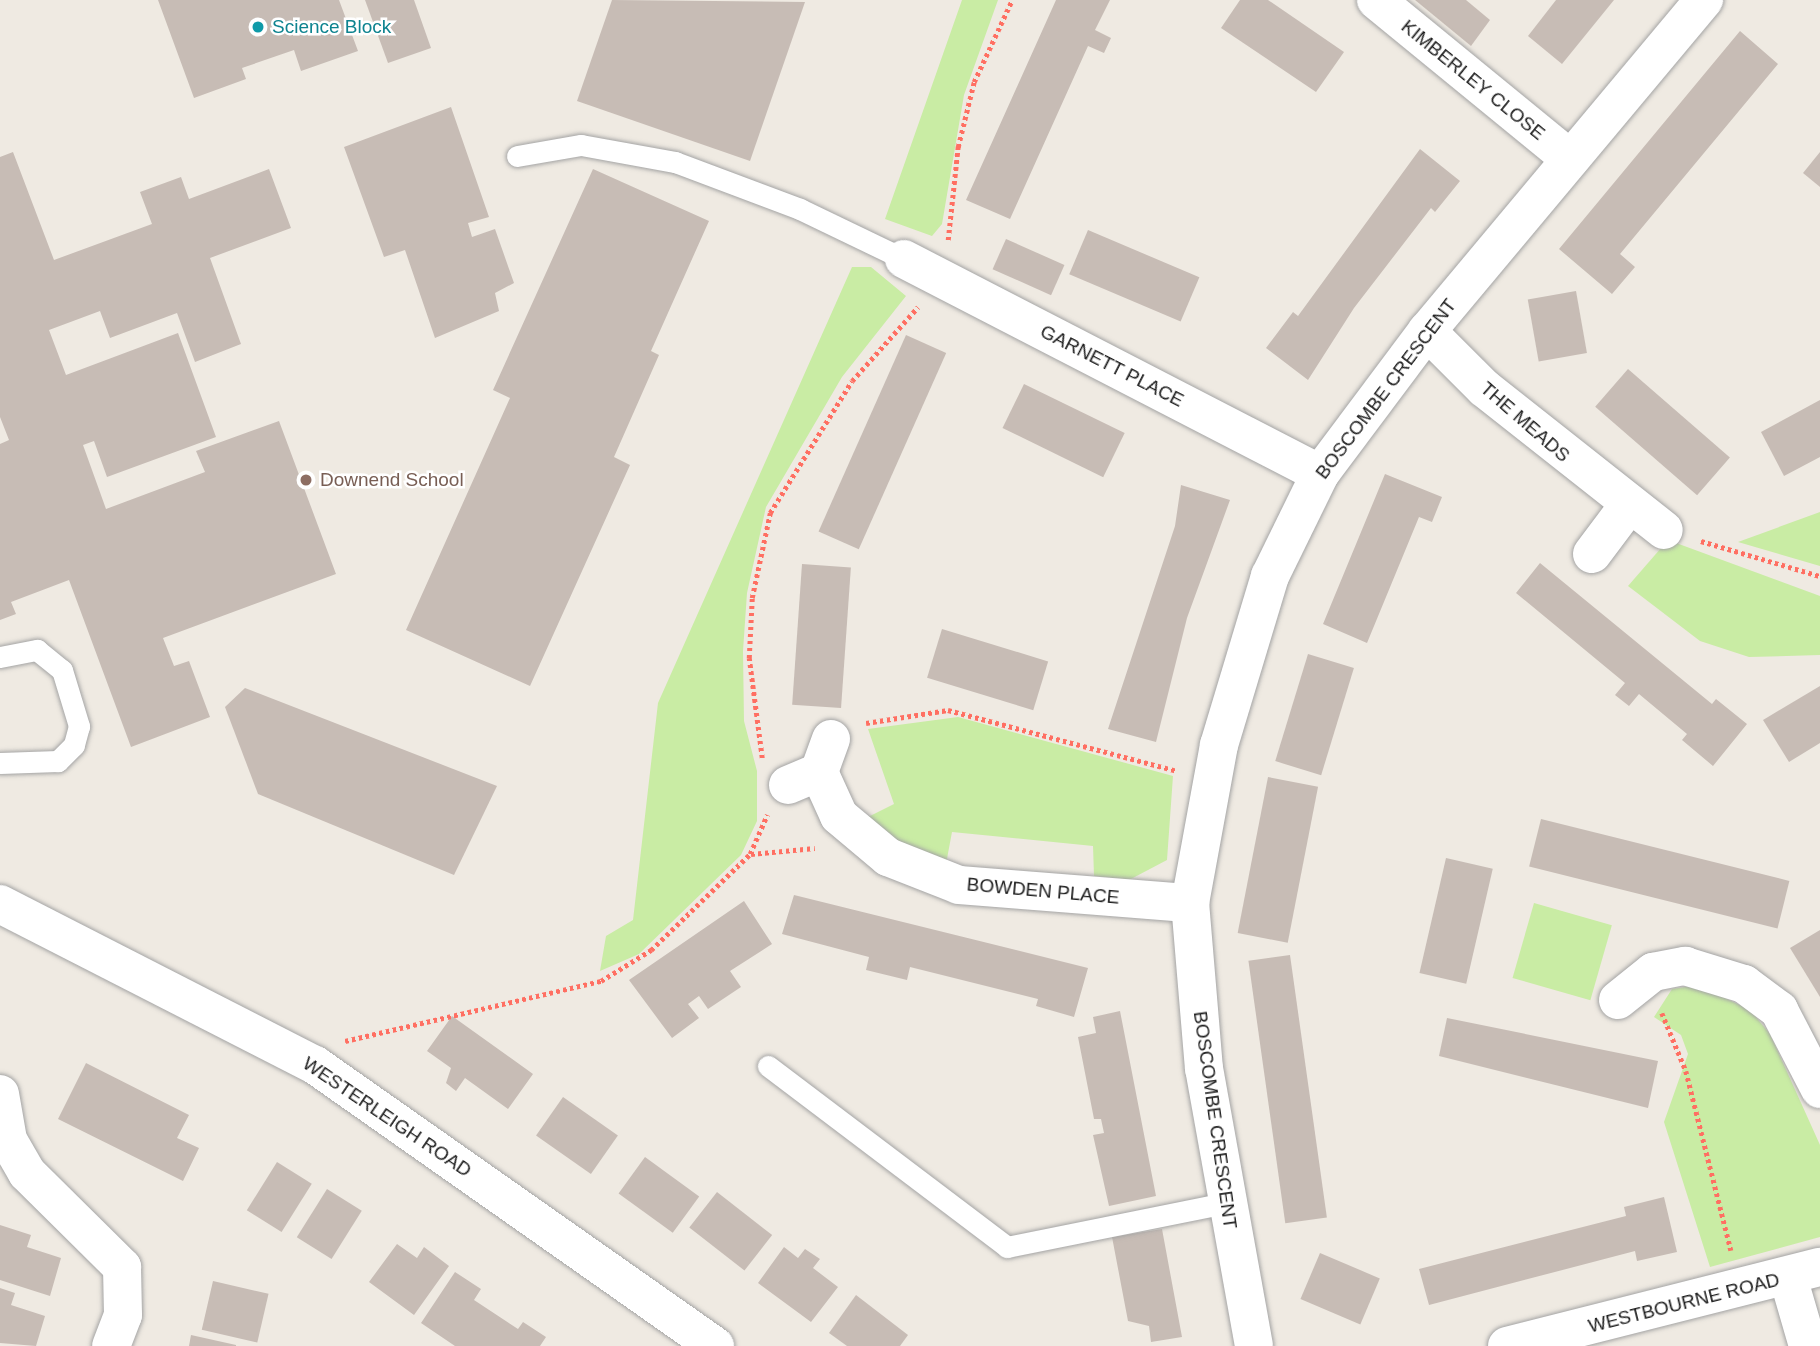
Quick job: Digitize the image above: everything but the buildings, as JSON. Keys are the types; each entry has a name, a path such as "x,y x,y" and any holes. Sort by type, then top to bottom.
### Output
{"street":[{"name":"KIMBERLEY CLOSE","path":"1376,0 1570,159"},
{"name":"BOSCOMBE CRESCENT","path":"1254,1346 1203,1069 1190,903 1213,780 1270,576 1320,474 1427,331 1704,0"},
{"name":"GARNETT PLACE","path":"904,259 1320,474"},
{"name":"THE MEADS","path":"1427,331 1484,388 1628,506 1664,530"},
{"path":"1592,554 1628,506"},
{"name":"BOWDEN PLACE","path":"794,773 838,816 888,857 959,885 1190,903"},
{"name":"WESTERLEIGH ROAD","path":"0,904 315,1065 715,1346"},
{"path":"1618,1000 1653,972 1685,966 1744,984 1779,1010 1820,1089"},
{"path":"0,1094 8,1140 27,1173 122,1266 123,1315 111,1346"},
{"path":"1804,1272 1808,1346"},
{"name":"WESTBOURNE ROAD","path":"1507,1346 1804,1272"}],"lane":[{"path":"517,156 581,145 675,162 800,209 904,259"},
{"path":"0,657 37,650 62,670 79,726 74,745 58,761 0,763"},
{"path":"768,1066 1007,1247 1226,1203"}],"path":[{"path":"794,773 752,715 749,658 752,598 770,513 852,381 946,279 958,147 974,82 1012,0"},
{"path":"1664,530 1820,576"},
{"path":"315,1065 341,1042 389,1026 601,981 651,950 750,854 794,773 902,713 948,709 1213,780"},
{"path":"750,854 871,842"},
{"path":"1618,1000 1668,1015 1740,1289"}],"green space":[{"path":"962,0 998,0 964,95 942,224 932,236 885,219"},
{"path":"852,267 871,267 906,296 842,377 766,507 747,593 743,651 744,721 757,771 757,821 741,855 639,954 600,971 606,936 633,920 658,703"},
{"path":"1820,512 1820,566 1738,542"},
{"path":"1668,540 1820,596 1820,655 1749,657 1700,641 1628,586"},
{"path":"958,717 1173,776 1167,860 1129,880 1094,876 1093,846 952,832 946,864 896,846 862,820 894,804 868,729"},
{"path":"1534,903 1612,925 1590,1000 1513,978"},
{"path":"1698,985 1750,1010 1770,1034 1820,1145 1820,1237 1710,1267 1664,1122 1688,1054 1681,1035 1654,1017 1672,989"}],"place":[{"name":"Science Block","path":"258,27"},
{"name":"Downend School","path":"306,480"}]}
